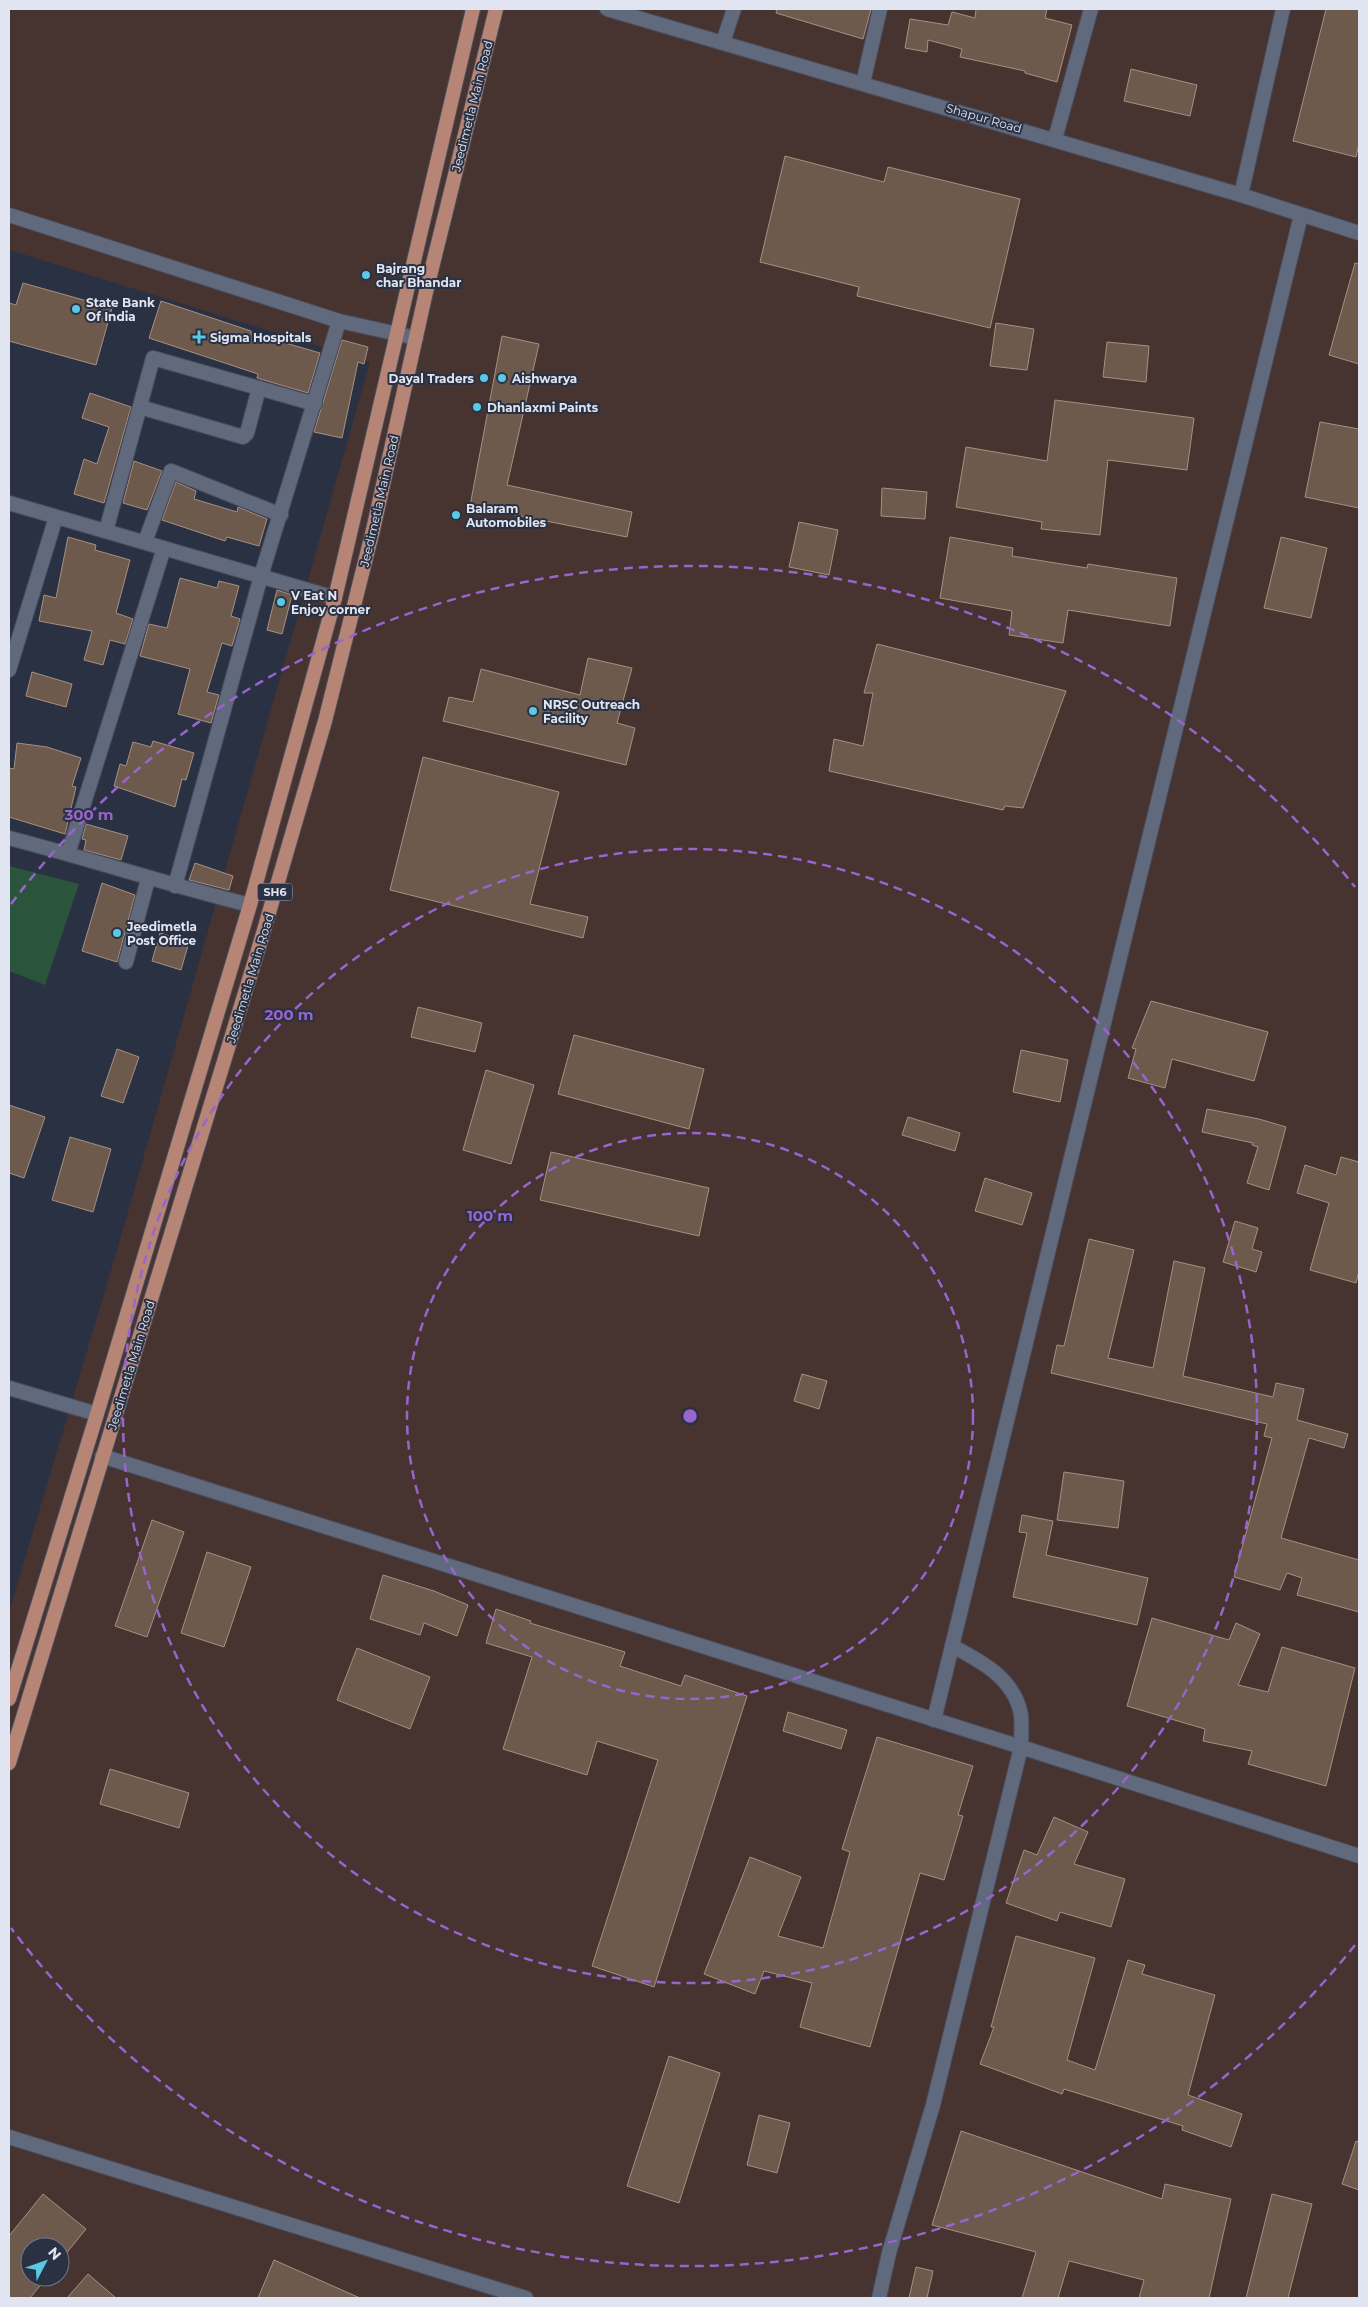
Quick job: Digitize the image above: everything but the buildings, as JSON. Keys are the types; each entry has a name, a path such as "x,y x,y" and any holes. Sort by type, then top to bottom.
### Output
{"main road":[{"name":"Jeedimetla Main Road","path":"9,1699 250,905 335,598 473,9"},
{"name":"Jeedimetla Main Road","path":"9,1763 260,947 325,721 374,530 416,338 496,9"}],"street":[{"name":"Shapur Road","path":"607,9 1241,194 1359,233"},
{"path":"723,42 734,9"},
{"path":"863,83 880,9"},
{"path":"1055,139 1091,9"},
{"path":"1241,194 1283,9"},
{"path":"9,215 339,321 416,338"},
{"path":"934,1720 1301,215"},
{"path":"175,886 262,576 339,321"},
{"path":"106,531 153,358 315,404"},
{"path":"140,407 243,438 247,433 259,388"},
{"path":"145,542 171,471 281,515"},
{"path":"9,503 335,598"},
{"path":"9,670 56,516"},
{"path":"68,854 164,548"},
{"path":"9,838 148,879 250,905"},
{"path":"126,962 148,879"},
{"path":"9,1388 97,1414"},
{"path":"102,1456 1359,1856"},
{"path":"878,2298 889,2253 933,2106 1021,1747 1021,1715 1014,1695 1000,1677 984,1662 952,1646"},
{"path":"9,2137 526,2298"}],"shaded area":[{"path":"9,9 1359,9 1359,2298 9,2298 9,1612 118,1247 370,362 9,250"}],"green space":[{"path":"9,866 79,884 45,985 9,971"}],"place":[{"name":"Bajrang char Bhandar","path":"366,275"},
{"name":"State Bank Of India","path":"76,309"},
{"name":"Sigma Hospitals","path":"199,337"},
{"name":"Dayal Traders","path":"484,378"},
{"name":"Aishwarya","path":"502,378"},
{"name":"Dhanlaxmi Paints","path":"477,407"},
{"name":"Balaram Automobiles","path":"456,515"},
{"name":"V Eat N Enjoy corner","path":"281,602"},
{"name":"NRSC Outreach Facility","path":"533,711"},
{"name":"Jeedimetla Post Office","path":"117,933"}]}
